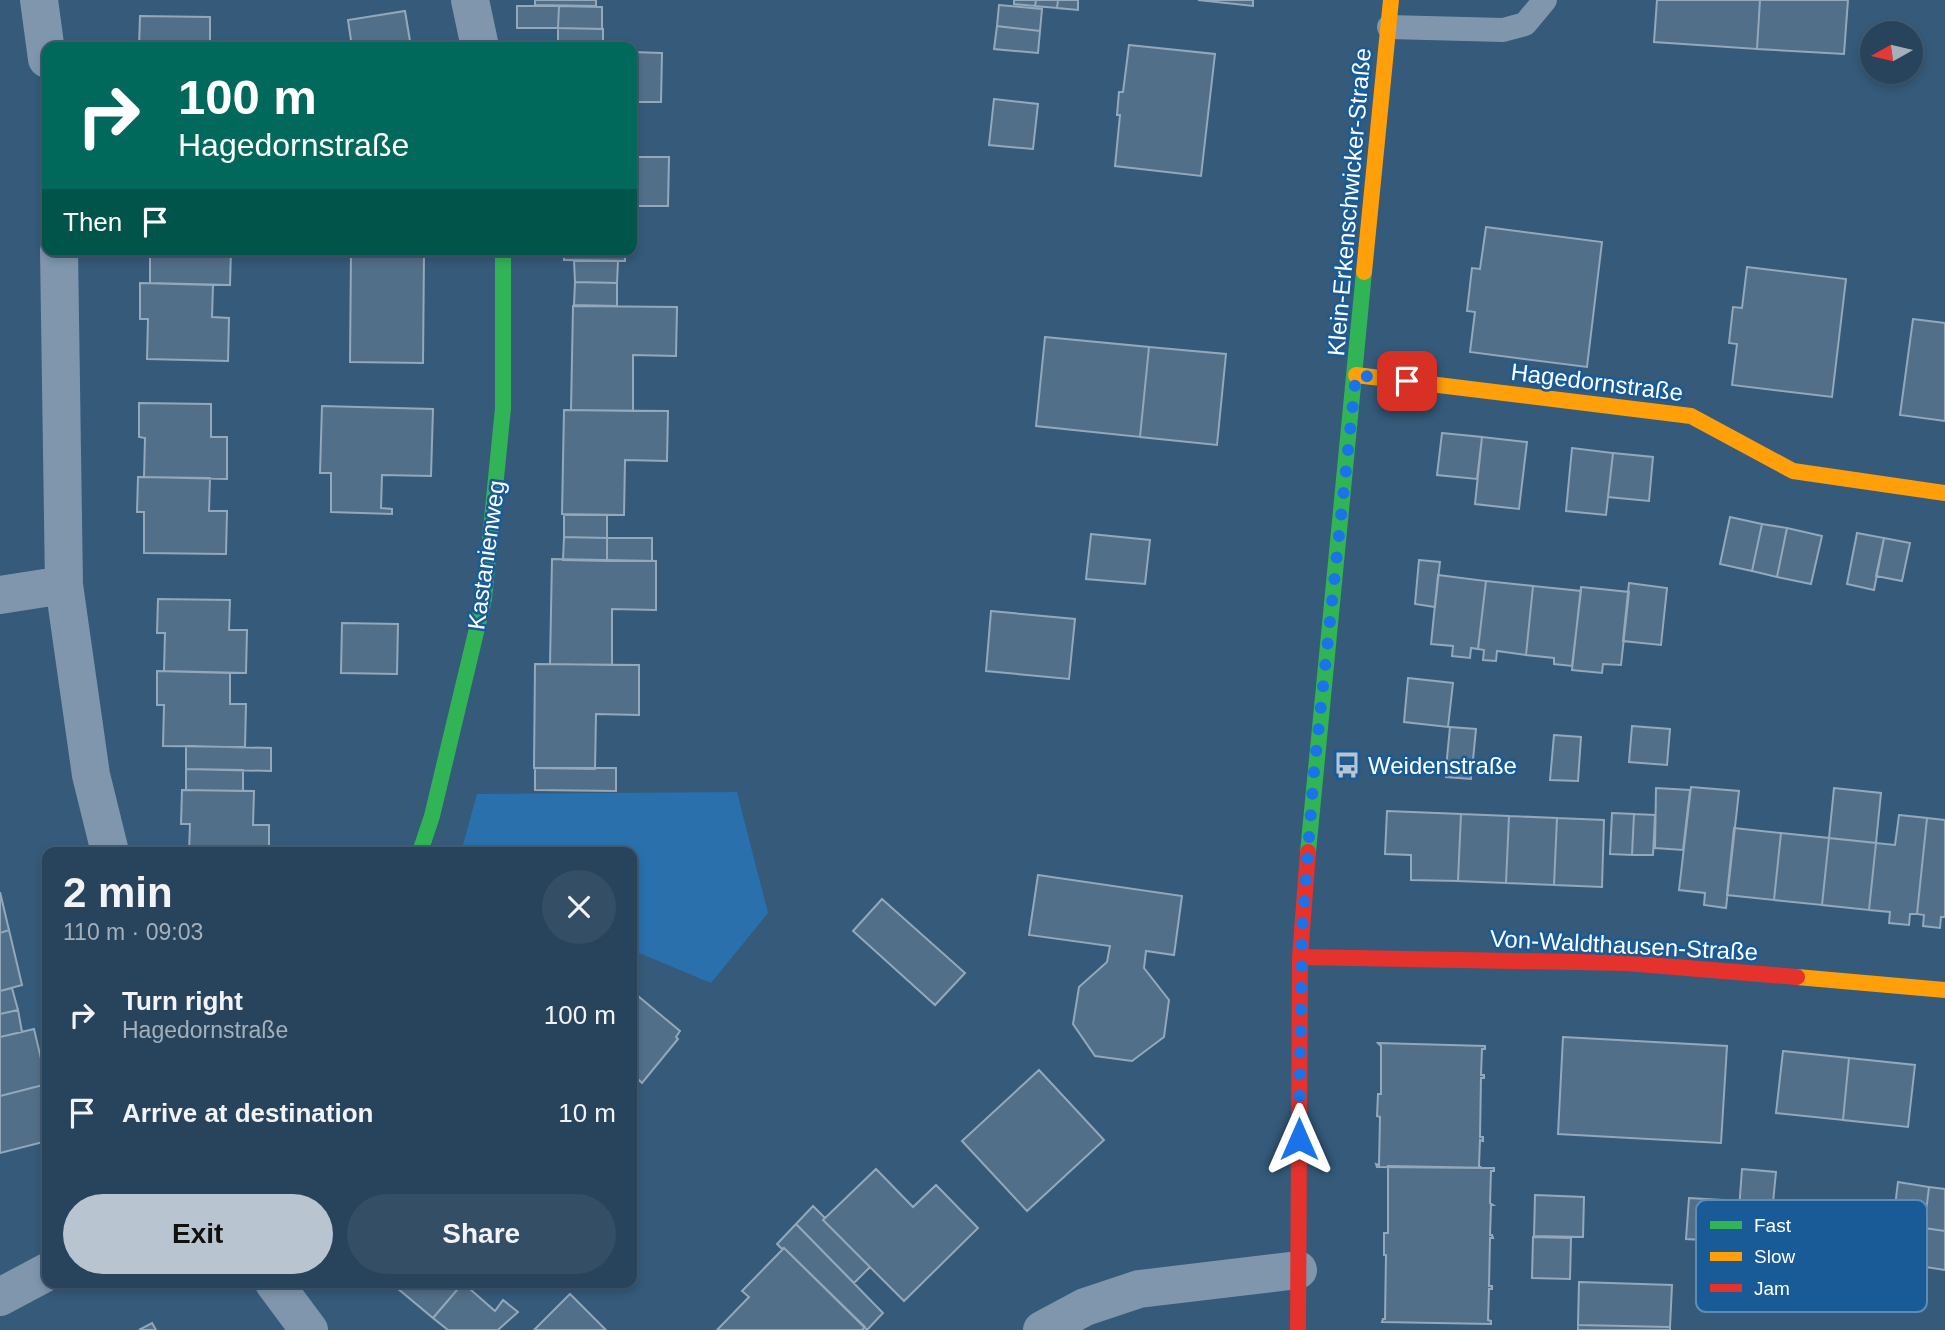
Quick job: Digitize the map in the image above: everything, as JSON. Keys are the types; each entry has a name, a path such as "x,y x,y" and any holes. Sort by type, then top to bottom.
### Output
{"street":[{"path":"39,0 45,42"},
{"path":"470,0 479,42"},
{"name":"Klein-Erkenschwicker-Straße","path":"1298,1330 1300,957 1314,772 1356,375 1391,0"},
{"path":"59,256 64,585 91,775 109,847"},
{"name":"Kastanienweg","path":"422,847 432,816 484,599 503,408 503,256"},
{"name":"Hagedornstraße","path":"1356,375 1691,416 1793,471 1945,493"},
{"path":"0,595 64,585"},
{"name":"Von-Waldthausen-Straße","path":"1300,957 1626,963 1945,990"},
{"path":"1042,1330 1085,1307 1139,1289 1298,1270"},
{"path":"0,1297 42,1275"},
{"path":"278,1288 309,1330"}],"lane":[{"path":"1389,26 1503,30 1525,24 1545,0"}],"shaded area":[{"path":"737,792 768,913 711,983 637,952 637,847 462,847 477,794"}],"building":[{"path":"535,0 596,0 596,6 535,5"},
{"path":"1014,0 1036,0 1035,6 1014,4"},
{"path":"1036,0 1058,0 1057,8 1035,6"},
{"path":"1058,0 1078,0 1078,10 1057,8"},
{"path":"1198,0 1253,0 1253,6"},
{"path":"1657,0 1760,0 1757,49 1654,42"},
{"path":"1760,0 1848,0 1844,54 1757,49"},
{"path":"999,5 1042,9 1040,31 997,26"},
{"path":"517,6 559,6 558,28 517,28"},
{"path":"559,6 602,7 602,29 558,28"},
{"path":"405,11 410,42 351,42 348,20"},
{"path":"140,16 210,17 210,42 139,42"},
{"path":"997,26 1040,31 1038,53 994,49"},
{"path":"558,28 603,29 603,42 558,42"},
{"path":"1129,45 1215,54 1201,176 1115,166 1120,115 1117,115 1119,92 1123,92"},
{"path":"637,52 662,53 661,102 637,102"},
{"path":"994,99 1038,104 1033,149 989,145"},
{"path":"637,157 669,157 668,206 637,206"},
{"path":"1486,227 1602,242 1587,367 1470,352 1475,312 1467,311 1472,268 1480,269"},
{"path":"150,256 231,256 230,285 150,283"},
{"path":"351,256 424,256 423,363 350,362"},
{"path":"564,256 625,256 625,261 564,260"},
{"path":"574,261 618,261 617,283 575,282"},
{"path":"1747,267 1846,279 1832,397 1732,385 1737,344 1729,343 1733,307 1742,308"},
{"path":"575,282 617,283 617,306 574,305"},
{"path":"140,283 213,285 212,317 229,318 228,361 147,359 148,319 140,319"},
{"path":"573,306 677,307 676,356 633,355 633,411 571,410"},
{"path":"1913,319 1945,323 1945,421 1900,415"},
{"path":"1045,337 1149,347 1140,437 1036,426"},
{"path":"1149,347 1226,354 1217,445 1140,437"},
{"path":"139,403 211,404 211,437 227,437 227,479 144,477 145,438 139,437"},
{"path":"322,406 433,409 431,476 382,475 381,508 392,509 392,514 331,512 331,473 320,473"},
{"path":"564,410 668,411 667,461 625,460 624,515 562,514"},
{"path":"1442,433 1482,437 1477,479 1437,475"},
{"path":"1482,437 1527,442 1519,509 1475,504"},
{"path":"1572,448 1613,453 1606,515 1566,511"},
{"path":"1613,453 1653,457 1649,501 1608,497"},
{"path":"138,477 210,478 209,511 227,511 226,554 144,553 144,512 137,512"},
{"path":"564,515 607,515 607,538 564,537"},
{"path":"1730,517 1762,524 1752,571 1720,564"},
{"path":"1762,524 1787,528 1777,577 1752,571"},
{"path":"1787,528 1822,536 1811,584 1777,577"},
{"path":"1857,533 1884,538 1874,590 1847,584"},
{"path":"1091,534 1150,540 1145,584 1086,579"},
{"path":"564,537 607,538 607,561 563,560"},
{"path":"607,538 652,538 652,561 607,561"},
{"path":"1884,538 1910,543 1902,581 1876,576"},
{"path":"552,559 656,561 656,610 612,609 612,665 550,664"},
{"path":"1419,560 1440,562 1435,607 1415,604"},
{"path":"1438,575 1486,581 1478,649 1471,648 1470,658 1452,656 1453,646 1431,644"},
{"path":"1486,581 1533,586 1526,655 1497,651 1496,661 1483,660 1484,650 1478,649"},
{"path":"1629,583 1667,588 1661,645 1623,641"},
{"path":"1533,586 1581,591 1572,666 1554,664 1554,658 1526,655"},
{"path":"1581,587 1629,592 1621,665 1603,664 1602,673 1572,670"},
{"path":"158,599 230,600 229,630 247,630 246,673 164,671 165,633 157,633"},
{"path":"991,611 1075,619 1069,679 986,671"},
{"path":"342,623 398,624 397,674 341,673"},
{"path":"535,664 639,665 639,715 596,714 595,769 534,768"},
{"path":"157,671 230,673 230,704 246,704 245,747 163,746 164,705 157,705"},
{"path":"1408,678 1453,683 1448,727 1404,722"},
{"path":"1632,726 1670,729 1667,765 1629,762"},
{"path":"1450,727 1476,729 1472,770 1446,768"},
{"path":"1554,735 1581,737 1578,781 1550,780"},
{"path":"186,746 271,748 271,771 186,769"},
{"path":"535,768 616,768 616,791 535,790"},
{"path":"1446,768 1471,770 1471,779 1446,777"},
{"path":"186,769 243,770 243,791 186,790"},
{"path":"1691,787 1739,791 1726,908 1704,905 1705,893 1679,890"},
{"path":"1656,788 1690,790 1683,850 1655,848"},
{"path":"1834,788 1881,793 1876,843 1829,838"},
{"path":"182,790 254,791 253,825 269,825 269,847 189,847 190,824 181,824"},
{"path":"1387,811 1461,814 1458,881 1411,880 1411,855 1385,854"},
{"path":"1612,813 1634,814 1632,855 1610,854"},
{"path":"1461,814 1509,816 1506,883 1458,881"},
{"path":"1634,814 1655,815 1653,855 1632,855"},
{"path":"1899,815 1927,818 1917,914 1910,914 1909,925 1889,923 1890,912 1869,910 1876,843 1895,845"},
{"path":"1509,816 1557,818 1554,885 1506,883"},
{"path":"1557,818 1604,820 1602,887 1554,885"},
{"path":"1927,818 1945,820 1945,917 1941,917 1940,928 1923,926 1924,915 1917,914"},
{"path":"1734,828 1781,833 1774,900 1727,895"},
{"path":"1781,833 1829,838 1822,905 1774,900"},
{"path":"1829,838 1876,843 1869,910 1822,905"},
{"path":"1038,875 1182,896 1174,955 1146,951 1144,968 1169,1000 1164,1037 1132,1061 1095,1056 1073,1024 1079,987 1107,962 1110,946 1029,935"},
{"path":"0,892 9,930 0,933"},
{"path":"882,899 965,973 935,1005 853,931"},
{"path":"9,930 22,985 0,991 0,933"},
{"path":"12,988 18,1010 0,1014 0,991"},
{"path":"637,995 680,1031 676,1037 678,1039 642,1083 639,1080 637,1082"},
{"path":"18,1010 22,1032 0,1037 0,1014"},
{"path":"34,1029 42,1063 42,1085 0,1096 0,1037"},
{"path":"1563,1037 1727,1046 1721,1143 1558,1134"},
{"path":"1378,1043 1485,1046 1485,1049 1482,1049 1481,1075 1484,1075 1484,1078 1481,1078 1480,1137 1483,1137 1483,1141 1480,1140 1479,1166 1482,1168 1377,1167 1380,1117 1377,1116 1378,1094 1381,1094 1381,1046"},
{"path":"1783,1051 1849,1058 1843,1120 1776,1113"},
{"path":"1849,1058 1915,1065 1908,1127 1843,1120"},
{"path":"1039,1070 1104,1140 1027,1211 962,1141"},
{"path":"42,1085 42,1142 0,1153 0,1096"},
{"path":"1388,1166 1494,1168 1494,1171 1491,1171 1490,1203 1493,1205 1489,1286 1492,1286 1492,1289 1489,1289 1488,1320 1491,1324 1382,1322 1385,1319 1384,1233 1388,1233"},
{"path":"876,1169 913,1207 936,1185 978,1228 904,1301 823,1220"},
{"path":"1742,1169 1776,1172 1773,1200 1740,1200"},
{"path":"1898,1182 1929,1187 1927,1203 1927,1200 1896,1200"},
{"path":"1929,1187 1945,1189 1945,1231 1927,1228"},
{"path":"1535,1195 1584,1197 1583,1237 1534,1236"},
{"path":"1689,1198 1722,1200 1696,1200 1696,1240 1686,1239"},
{"path":"813,1206 825,1218 823,1220 870,1267 854,1283 796,1224"},
{"path":"796,1224 883,1313 867,1330 777,1244"},
{"path":"1927,1228 1945,1231 1945,1270 1927,1267"},
{"path":"1533,1237 1571,1238 1570,1279 1532,1278"},
{"path":"784,1248 865,1327 862,1330 717,1330 749,1297 742,1291"},
{"path":"1579,1282 1672,1285 1670,1327 1578,1325"},
{"path":"397,1288 459,1288 433,1318"},
{"path":"459,1288 469,1288 495,1311 503,1300 518,1312 498,1330 448,1330 433,1318"},
{"path":"570,1294 606,1330 534,1330"},
{"path":"152,1323 156,1330 139,1330"},
{"path":"1578,1325 1670,1327 1670,1330 1578,1330"}],"traffic: fast":[{"path":"422,847 432,816 484,599 503,408 503,256"},
{"path":"1308,852 1364,272"}],"traffic: slow":[{"path":"1364,272 1391,0"},
{"path":"1356,375 1691,416 1793,471 1945,493"},
{"path":"1797,977 1945,990"}],"traffic: jam":[{"path":"1298,1330 1300,957 1308,852"},
{"path":"1300,957 1626,963 1797,977"}],"place":[{"name":"Weidenstraße","path":"1347,765"}],"route":[{"path":"1299,1139 1302,930 1314,772 1356,375 1407,381"}]}
